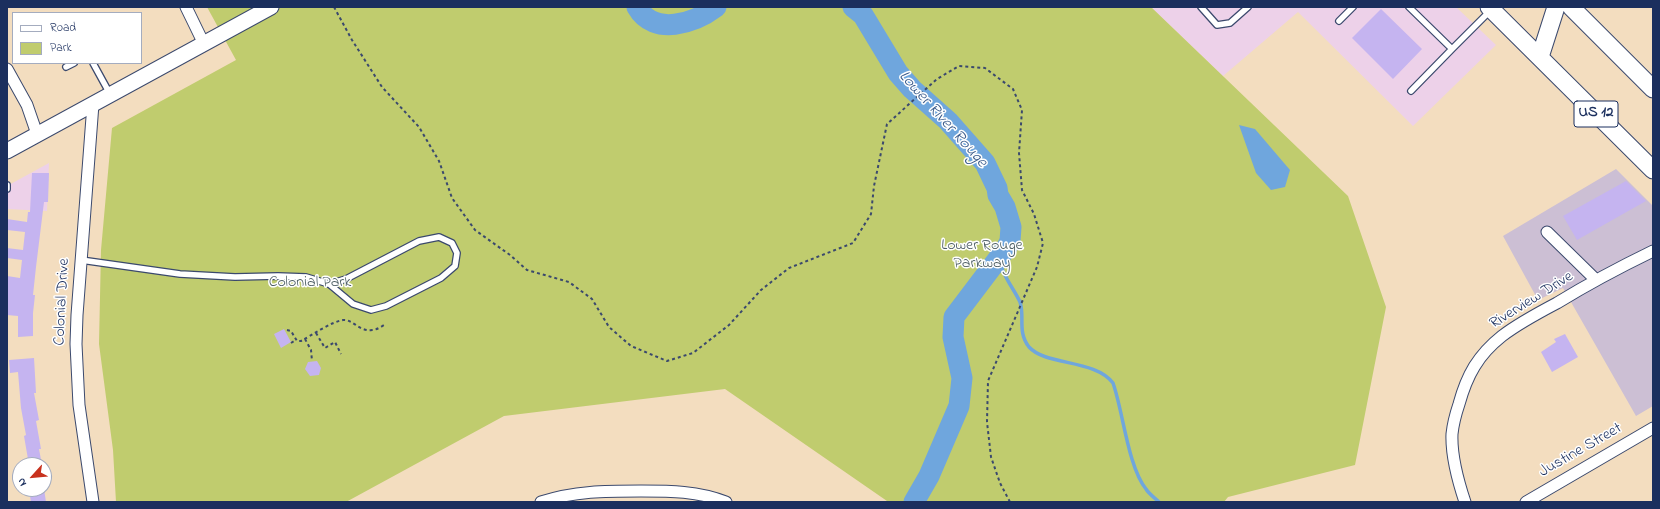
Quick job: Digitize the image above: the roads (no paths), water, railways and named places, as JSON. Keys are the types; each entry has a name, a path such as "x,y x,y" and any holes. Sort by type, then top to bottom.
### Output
{"main road":[{"path":"7,151 271,7"},
{"path":"1540,57 1556,7"},
{"name":"US 12","path":"1490,8 1653,170"},
{"path":"1577,11 1653,89"}],"street":[{"path":"186,7 204,44"},
{"path":"7,69 27,105 37,134"},
{"name":"Colonial Drive","path":"93,104 77,315 77,373 79,405 93,502"},
{"path":"1547,232 1596,280"},
{"name":"Riverview Drive","path":"1465,502 1454,463 1452,433 1456,411 1465,382 1474,366 1501,337 1522,323 1596,280 1653,251"},
{"name":"Justine Street","path":"1526,502 1653,428"},
{"path":"623,502 626,491"},
{"path":"541,502 558,496 577,492 626,491 690,492 726,502"}],"lane":[{"path":"1201,7 1217,25 1230,23 1246,8"},
{"path":"1339,21 1353,7"},
{"path":"1409,7 1452,49"},
{"path":"1411,91 1490,8"},
{"path":"66,67 72,64"},
{"path":"94,64 110,94"},
{"path":"81,260 180,274 235,277 306,277 329,284 353,304 371,310 386,306 441,278 454,266 457,253 452,243 439,237 419,241 346,279 329,284"}],"water":[{"path":"1239,125 1255,129 1290,170 1285,187 1271,190 1256,173"}],"waterway":[{"name":"Lower River Rouge","path":"637,7 644,16 654,22 664,24 686,22 697,18 716,7"},
{"name":"Lower River Rouge","path":"853,7 863,15 898,73 912,89 948,121 985,163 997,188 998,195 1005,207 1011,227 1010,241 1007,247 954,317 953,337 962,378 959,406 929,476 914,502"},
{"path":"998,258 1001,267 1020,302 1023,336 1029,347 1037,353 1047,357 1095,370 1105,375 1113,383 1130,453 1135,467 1147,491 1159,502"}],"park label":[{"name":"Lower Rouge Parkway","path":"982,255"},
{"name":"Colonial Park","path":"310,283"}]}
